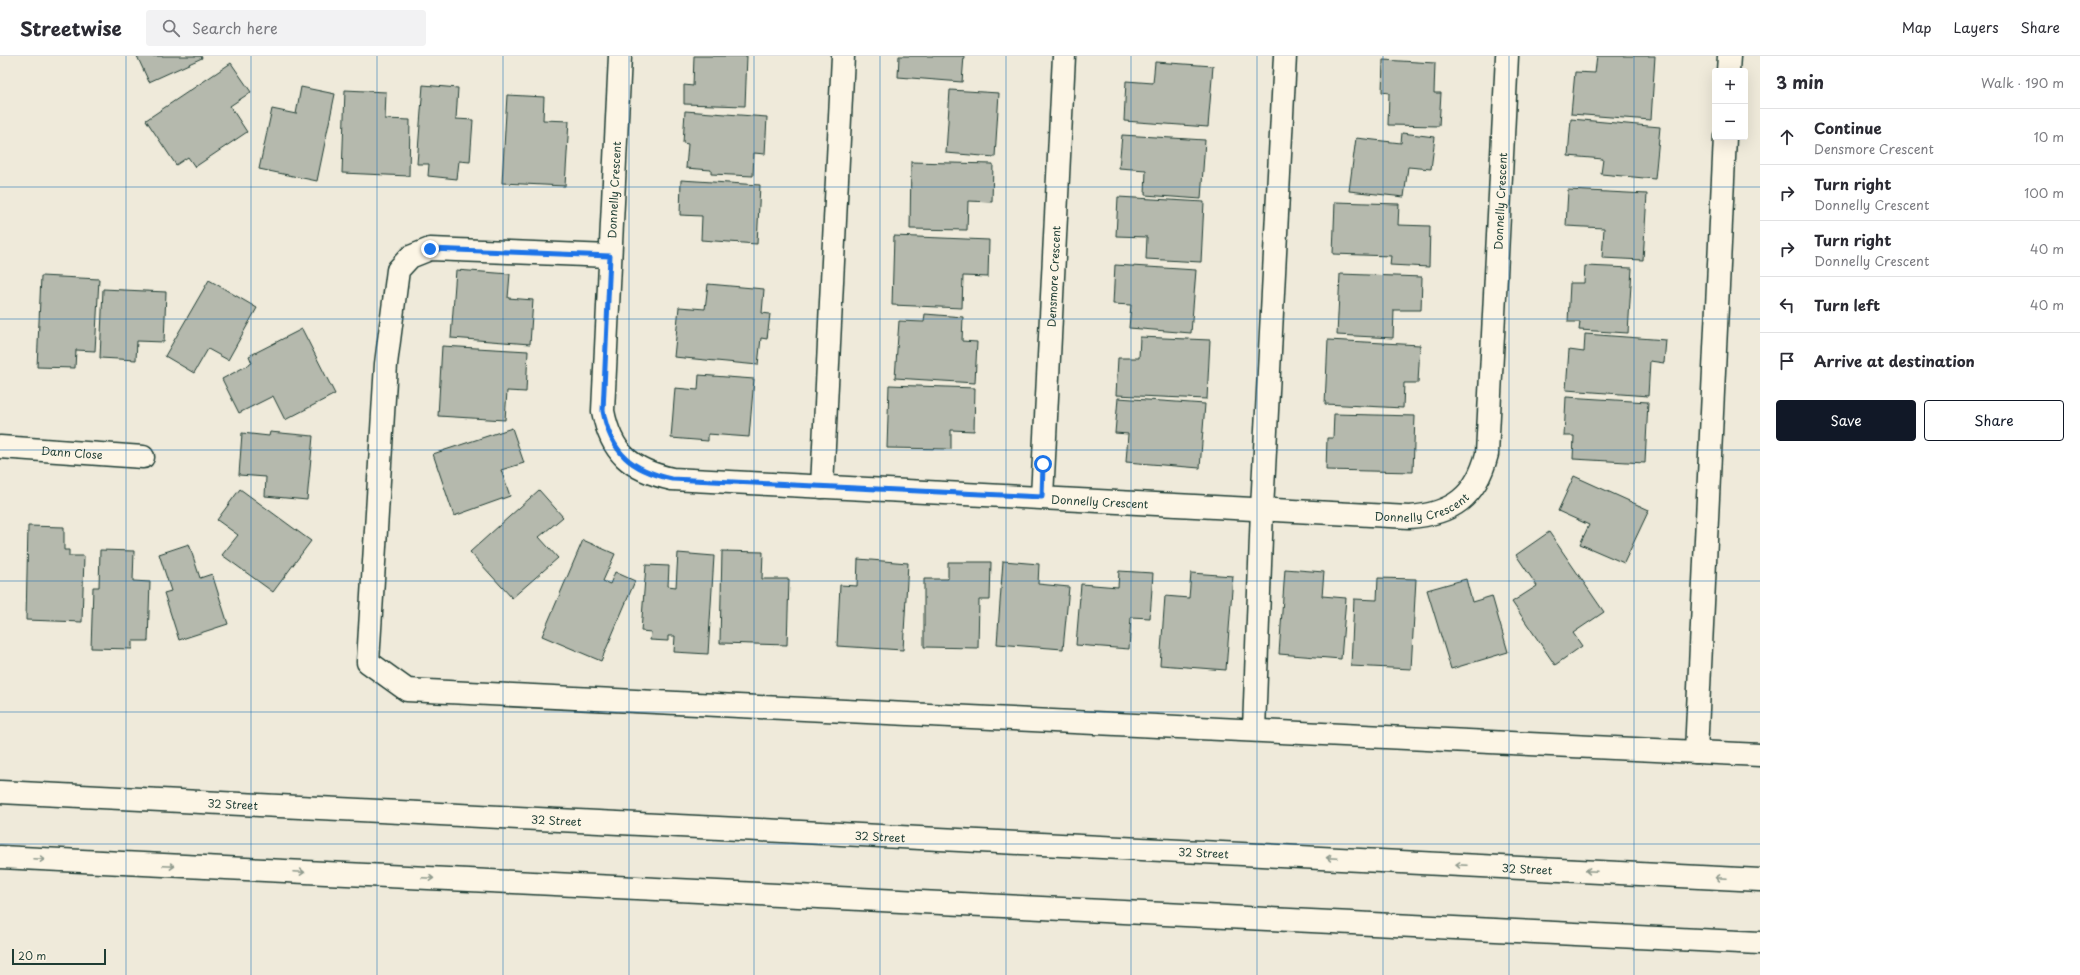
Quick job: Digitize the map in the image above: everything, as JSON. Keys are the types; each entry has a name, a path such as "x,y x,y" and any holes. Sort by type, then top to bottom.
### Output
{"street":[{"name":"Donnelly Crescent","path":"620,56 603,411 607,430 617,450 633,465 652,475 672,479 1042,497 1409,518 1427,516 1456,504 1467,495 1476,483 1483,467 1488,439 1507,56"},
{"path":"822,487 843,56"},
{"name":"Densmore Crescent","path":"1042,497 1064,56"},
{"path":"1254,730 1262,509 1285,56"},
{"path":"1728,68 1729,56"},
{"path":"1696,752 1725,140"},
{"path":"610,256 430,249 410,257 398,270 386,364 368,662 407,690 1760,755"},
{"name":"Dann Close","path":"0,447 143,457"},
{"name":"32 Street","path":"0,792 1760,880"},
{"path":"0,857 1760,943"}],"building":[{"path":"137,56 201,56 202,58 149,82"},
{"path":"694,56 747,56 745,106 684,104 684,85 693,86"},
{"path":"899,56 964,56 962,82 898,77"},
{"path":"1597,56 1655,56 1651,120 1571,114 1575,72 1595,73"},
{"path":"1383,60 1435,63 1434,93 1441,93 1439,126 1388,125 1389,93 1382,92"},
{"path":"1155,62 1213,66 1208,127 1124,121 1126,81 1153,83"},
{"path":"231,63 251,92 230,106 247,132 195,167 188,157 176,165 146,120"},
{"path":"423,85 458,88 456,119 473,120 470,162 459,161 457,179 428,176 429,164 417,164"},
{"path":"301,87 335,94 317,181 259,169 272,109 296,114"},
{"path":"345,90 386,92 385,119 410,120 409,176 342,173"},
{"path":"950,90 999,93 995,157 946,153"},
{"path":"507,95 544,97 543,120 569,121 565,186 502,183"},
{"path":"685,111 767,117 765,154 754,153 753,176 711,174 711,170 686,168 688,144 683,143"},
{"path":"1571,119 1660,127 1655,179 1601,174 1603,159 1568,156"},
{"path":"1402,133 1435,137 1431,169 1408,167 1404,197 1349,191 1356,138 1401,143"},
{"path":"1122,135 1205,140 1201,199 1145,195 1146,170 1119,168"},
{"path":"911,162 993,164 992,202 968,201 967,230 910,229"},
{"path":"681,180 760,185 757,244 701,240 702,216 680,215"},
{"path":"1568,190 1647,194 1643,260 1602,258 1604,228 1566,226"},
{"path":"1118,197 1204,202 1201,262 1146,259 1147,237 1116,236"},
{"path":"1335,202 1399,204 1398,225 1430,226 1429,267 1390,265 1391,256 1333,254"},
{"path":"894,236 989,240 988,277 963,276 962,308 892,305"},
{"path":"1115,265 1196,270 1191,333 1129,328 1131,305 1113,304"},
{"path":"1585,266 1632,268 1628,333 1579,330 1580,322 1568,322 1570,283 1584,283"},
{"path":"456,270 510,274 508,298 533,300 530,344 451,338"},
{"path":"1340,274 1422,277 1421,310 1394,310 1393,338 1337,335"},
{"path":"41,276 99,279 95,351 76,350 75,368 37,367"},
{"path":"209,280 257,308 228,360 208,349 194,373 165,356"},
{"path":"708,284 764,289 762,313 770,314 767,339 761,338 758,365 674,357 679,307 705,309"},
{"path":"103,289 166,292 164,342 137,341 136,360 100,358"},
{"path":"925,314 963,317 962,341 977,342 975,383 895,378 899,321 924,322"},
{"path":"302,329 335,394 285,420 273,396 239,413 222,379 252,363 249,356"},
{"path":"1585,334 1666,340 1664,363 1650,361 1648,396 1566,390 1569,350 1584,352"},
{"path":"1140,337 1210,340 1207,399 1116,395 1118,358 1139,358"},
{"path":"1328,340 1420,345 1418,383 1404,383 1403,408 1325,404"},
{"path":"442,346 528,351 526,392 507,391 505,420 438,416"},
{"path":"699,375 754,379 749,437 708,434 708,441 671,438 675,388 698,390"},
{"path":"889,385 975,388 974,431 951,430 951,449 887,448"},
{"path":"1566,397 1648,402 1645,463 1573,459 1574,436 1564,436"},
{"path":"1118,398 1205,404 1200,468 1126,462 1128,434 1115,433"},
{"path":"1334,414 1415,416 1413,472 1326,470 1327,438 1333,438"},
{"path":"512,428 524,463 501,470 510,496 454,516 433,454"},
{"path":"270,432 313,436 307,500 265,496 266,477 239,475 242,433 269,436"},
{"path":"1574,476 1649,510 1624,563 1580,544 1589,525 1558,511"},
{"path":"240,489 311,541 273,592 222,555 238,535 217,520"},
{"path":"539,490 563,517 539,537 558,558 512,598 470,552"},
{"path":"28,526 64,527 64,550 69,550 69,556 84,556 82,622 26,620"},
{"path":"1549,532 1604,612 1573,633 1582,646 1555,665 1512,602 1537,586 1516,555"},
{"path":"583,540 615,554 603,581 610,584 615,572 635,581 601,661 542,636"},
{"path":"189,544 200,578 212,574 228,624 179,640 164,593 171,591 159,554"},
{"path":"100,550 134,551 133,581 150,582 148,641 132,641 132,649 91,648 93,587 99,587"},
{"path":"722,551 763,552 762,579 789,579 787,645 720,643"},
{"path":"678,553 714,556 708,654 674,652 675,636 668,636 668,641 650,640 651,632 641,631 646,565 669,566 668,586 676,587"},
{"path":"858,559 908,563 903,650 837,646 840,585 857,586"},
{"path":"1003,561 1039,564 1038,584 1069,587 1063,649 997,644"},
{"path":"948,562 991,562 990,600 979,600 978,648 924,647 924,579 948,579"},
{"path":"1285,569 1324,572 1322,596 1346,598 1341,659 1279,654"},
{"path":"1119,571 1153,573 1150,618 1131,617 1129,649 1076,645 1081,584 1118,587"},
{"path":"1191,573 1233,576 1226,670 1160,665 1165,596 1189,598"},
{"path":"1378,578 1416,579 1411,669 1351,666 1354,599 1377,600"},
{"path":"1466,579 1472,602 1492,596 1508,652 1451,669 1427,590"}],"route":[{"path":"430,249 610,256 603,411 607,430 617,450 633,465 652,475 672,479 1042,497 1043,464"}]}
